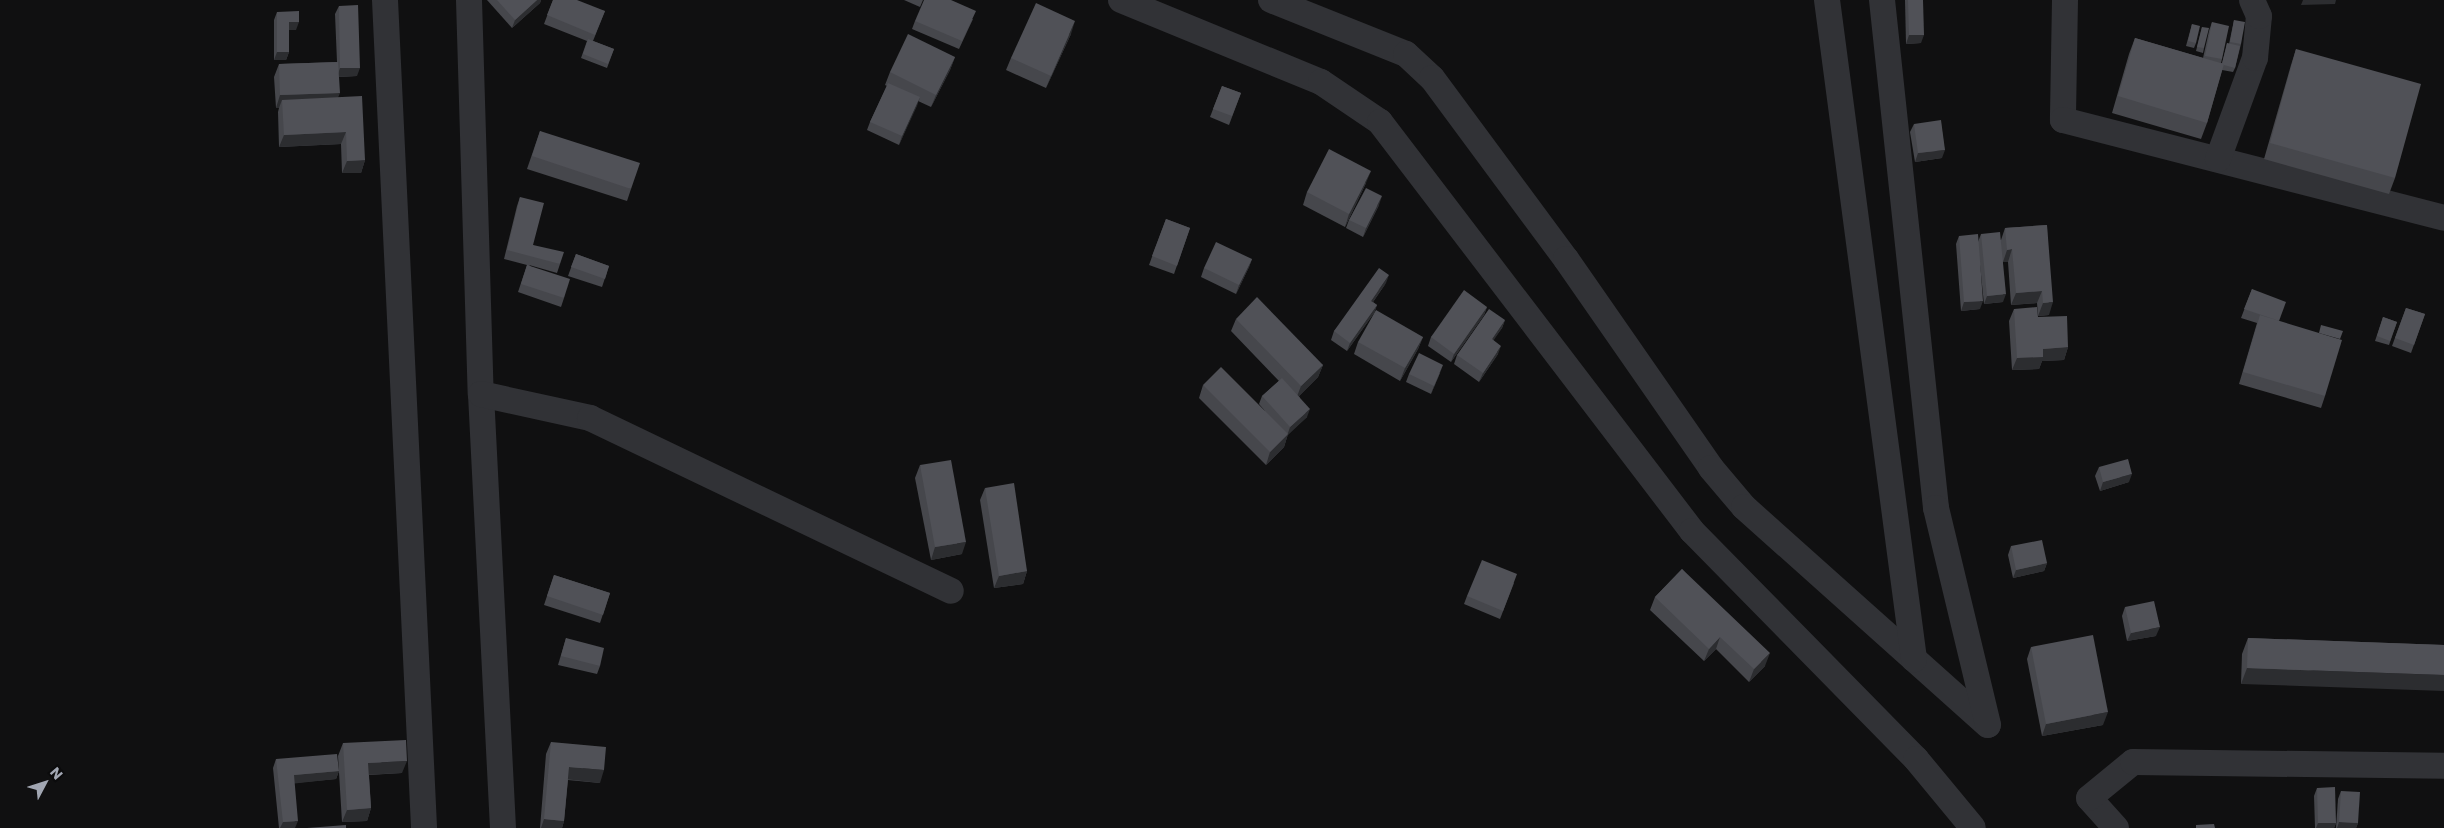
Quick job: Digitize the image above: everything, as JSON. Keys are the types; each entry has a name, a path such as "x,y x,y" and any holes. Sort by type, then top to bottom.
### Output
{"street":[{"path":"385,0 424,828"},
{"path":"469,0 482,394 503,828"},
{"path":"1121,0 1321,82 1380,122 1692,531 1916,759 1973,828"},
{"path":"1271,0 1406,54 1432,78 1566,259 1711,468 1744,506 1988,725 1936,508 1882,0"},
{"path":"1827,0 1914,659"},
{"path":"2065,0 2063,120 2444,218"},
{"path":"2218,159 2255,58 2259,16 2252,0"},
{"path":"482,394 590,418 951,591"},
{"path":"2116,828 2089,798 2132,762 2444,766"}],"building":[{"path":"497,0 537,0 515,20"},
{"path":"553,0 577,0 605,11 595,35 547,15"},
{"path":"924,0 951,0 976,11 962,41 915,21"},
{"path":"1908,0 1923,0 1924,35 1909,35"},
{"path":"1036,3 1075,21 1051,76 1011,58"},
{"path":"358,5 360,68 340,68 339,6"},
{"path":"299,11 299,22 289,22 289,52 277,52 277,12"},
{"path":"2234,20 2245,22 2241,44 2230,42"},
{"path":"2212,22 2229,26 2222,59 2205,56"},
{"path":"2192,24 2200,26 2196,43 2188,41"},
{"path":"2202,27 2209,28 2204,48 2197,47"},
{"path":"908,34 955,57 936,95 890,72"},
{"path":"2135,38 2224,64 2207,123 2118,96"},
{"path":"588,39 614,49 608,64 583,54"},
{"path":"2227,43 2240,46 2235,68 2222,64"},
{"path":"2296,49 2421,84 2395,178 2270,143"},
{"path":"338,62 340,93 280,95 279,64"},
{"path":"888,83 920,97 902,136 870,122"},
{"path":"1222,86 1241,93 1232,116 1213,109"},
{"path":"362,96 365,160 347,161 346,132 284,135 282,100"},
{"path":"1941,120 1945,150 1918,153 1914,124"},
{"path":"540,131 640,163 631,189 532,156"},
{"path":"1329,149 1371,171 1349,214 1307,192"},
{"path":"1366,188 1382,196 1366,228 1349,220"},
{"path":"520,197 544,203 533,245 564,252 560,264 507,250"},
{"path":"1166,219 1190,228 1177,266 1152,256"},
{"path":"2047,225 2053,302 2043,303 2042,291 2016,293 2012,249 2007,250 2005,228"},
{"path":"2000,232 2006,294 1987,296 1981,234"},
{"path":"1978,234 1983,301 1964,302 1959,236"},
{"path":"1216,242 1252,259 1239,285 1204,268"},
{"path":"576,254 609,266 605,279 571,267"},
{"path":"527,265 570,279 564,298 521,284"},
{"path":"1379,268 1389,275 1371,301 1377,305 1350,343 1334,331"},
{"path":"2252,289 2286,302 2279,321 2244,309"},
{"path":"1464,290 1487,307 1454,354 1431,337"},
{"path":"1257,297 1323,365 1301,386 1236,319"},
{"path":"2037,307 2038,317 2067,316 2068,347 2043,349 2043,357 2017,358 2014,309"},
{"path":"2406,308 2425,314 2414,345 2395,338"},
{"path":"1489,309 1505,320 1492,339 1501,346 1483,373 1457,355"},
{"path":"1376,310 1423,337 1405,368 1358,342"},
{"path":"2260,315 2342,340 2325,396 2243,372"},
{"path":"2383,317 2397,322 2390,341 2377,336"},
{"path":"2321,325 2343,331 2340,339 2319,333"},
{"path":"1419,353 1443,365 1434,386 1409,374"},
{"path":"1221,367 1288,434 1270,452 1203,385"},
{"path":"1282,378 1310,409 1290,427 1262,396"},
{"path":"2128,459 2132,474 2103,482 2099,467"},
{"path":"951,460 966,542 935,547 920,465"},
{"path":"1014,483 1027,571 999,576 985,488"},
{"path":"2042,540 2047,563 2016,570 2011,546"},
{"path":"1482,560 1517,574 1503,611 1467,596"},
{"path":"1682,569 1770,653 1754,669 1720,637 1709,649 1655,597"},
{"path":"554,575 610,593 603,615 547,596"},
{"path":"2154,601 2160,627 2131,633 2125,607"},
{"path":"2093,635 2108,712 2046,724 2031,647"},
{"path":"566,638 604,648 600,666 561,656"},
{"path":"2248,638 2444,645 2444,675 2247,668"},
{"path":"406,740 407,761 368,763 371,808 347,810 343,743"},
{"path":"551,742 606,747 604,770 569,767 564,821 544,819"},
{"path":"337,754 339,771 294,775 298,821 283,822 276,759"},
{"path":"2335,787 2336,823 2318,823 2317,788"},
{"path":"2341,791 2360,792 2358,823 2339,822"},
{"path":"2214,824 2215,828 2196,828 2196,825"},
{"path":"346,825 346,828 307,828"}]}
